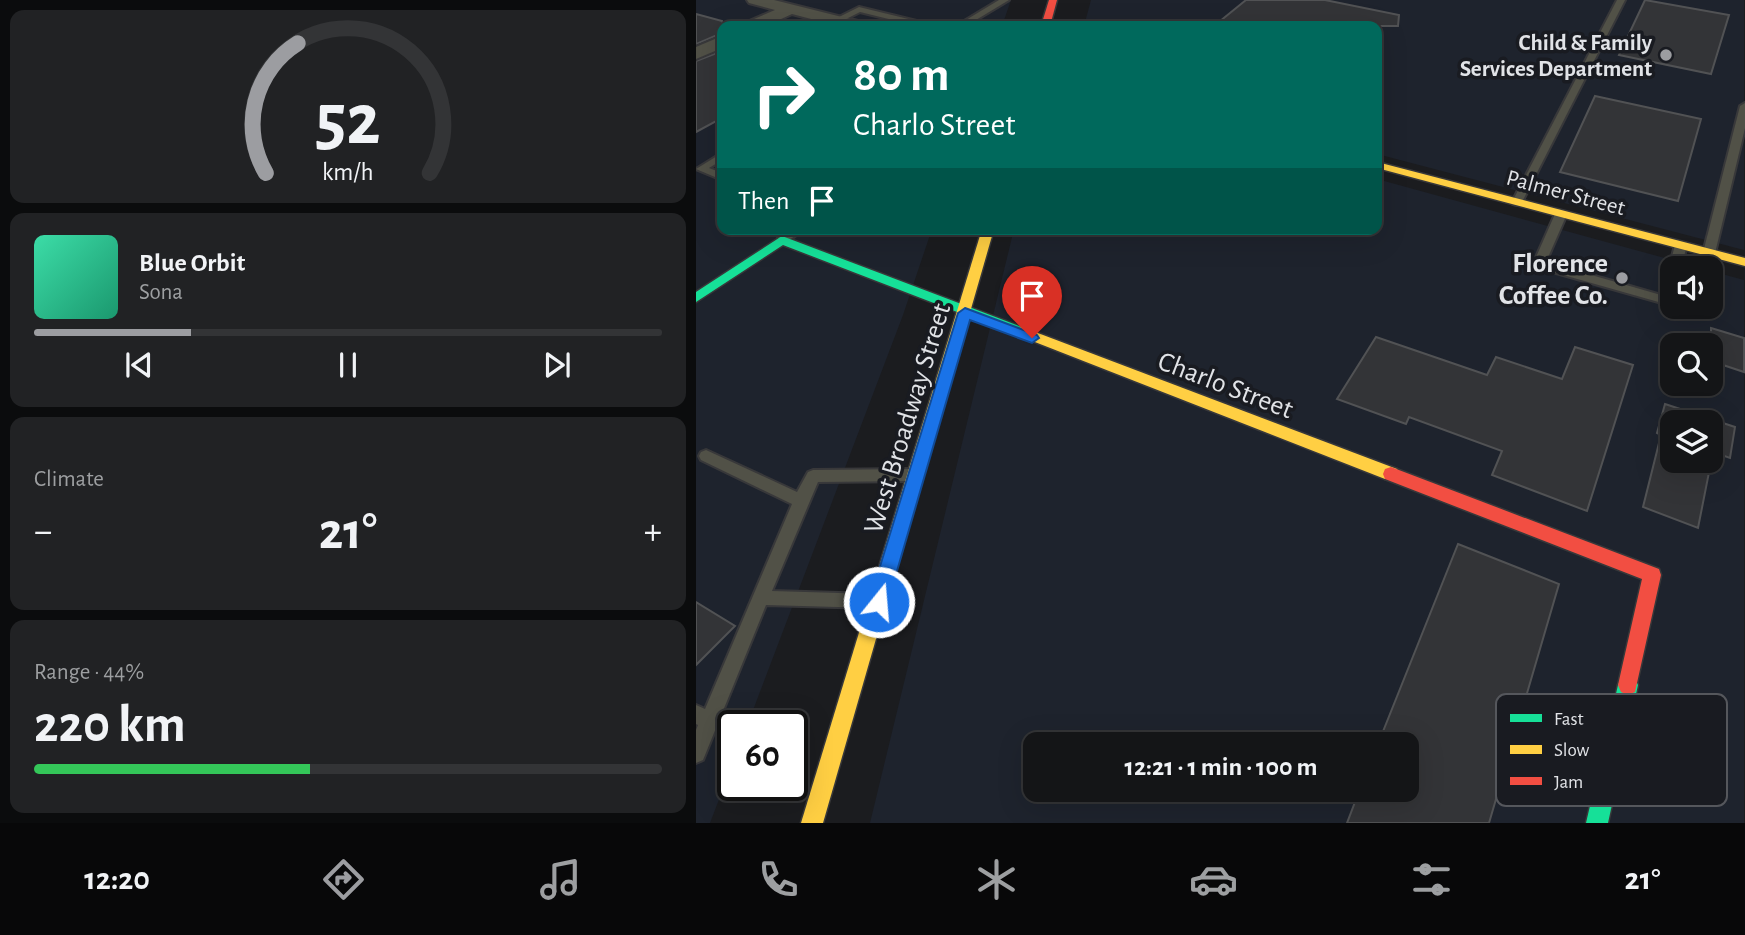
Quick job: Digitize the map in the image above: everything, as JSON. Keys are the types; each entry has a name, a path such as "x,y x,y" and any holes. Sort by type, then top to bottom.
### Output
{"street":[{"path":"755,0 835,21"},
{"path":"1047,21 1054,0"},
{"path":"764,21 790,9"},
{"path":"696,54 717,44"},
{"name":"Palmer Street","path":"1382,166 1744,262"},
{"name":"West Broadway Street","path":"812,823 986,235"},
{"path":"696,298 782,240"},
{"name":"Charlo Street","path":"782,240 965,313 1652,575 1626,694"}],"lane":[{"path":"969,21 1005,0"},
{"path":"1517,202 1621,0"},
{"path":"835,21 859,9 906,21"},
{"path":"1709,253 1740,145 1744,106"},
{"path":"717,159 701,169 717,175"},
{"path":"1561,214 1540,264 1660,298"},
{"path":"782,240 790,235"},
{"path":"1678,256 1681,245"},
{"path":"706,456 802,501"},
{"path":"696,753 703,718 762,598 813,475 916,475"},
{"path":"762,598 879,602"}],"shaded area":[{"path":"696,0 1011,0 1004,21 717,21 717,235 930,235 903,315 753,710 717,710 718,801 710,823 696,823"},
{"path":"1091,0 1744,0 1744,250 1382,155 1382,21 1085,21"},
{"path":"1382,180 1660,257 1660,319 1723,319 1723,274 1744,280 1744,823 870,823 1013,235 1382,235"}],"building":[{"path":"1246,0 1325,0 1399,15 1398,26 1382,26 1382,21 1220,21"},
{"path":"1645,0 1729,15 1711,74 1619,55"},
{"path":"696,14 722,21 717,21 717,35 696,44"},
{"path":"717,53 717,121 696,132 696,61"},
{"path":"1595,96 1701,119 1678,201 1560,172"},
{"path":"1711,328 1744,338 1744,372 1723,365 1723,333 1711,333"},
{"path":"1376,337 1487,375 1496,357 1562,379 1575,347 1633,365 1587,511 1492,475 1502,451 1409,417 1406,424 1337,399"},
{"path":"1665,404 1683,410 1663,410"},
{"path":"1723,423 1735,427 1730,458 1723,456"},
{"path":"1660,439 1660,473 1709,473 1698,528 1643,507"},
{"path":"1458,544 1559,584 1527,694 1496,694 1496,799 1489,823 1347,823 1355,802 1419,802 1419,732 1383,732"},
{"path":"696,602 735,626 696,665"}],"traffic: fast":[{"path":"696,298 782,240 1022,332"},
{"path":"1626,694 1628,685"},
{"path":"1597,823 1601,806"}],"traffic: slow":[{"path":"1382,166 1745,262"},
{"path":"812,823 986,235"},
{"path":"1022,332 1391,474"}],"traffic: jam":[{"path":"1047,21 1053,0"},
{"path":"1391,474 1652,575 1628,685"}],"place":[{"name":"Child & Family Services Department","path":"1666,55"},
{"name":"Florence Coffee Co.","path":"1622,278"}],"route":[{"path":"879,602 965,313 1032,338"}]}
